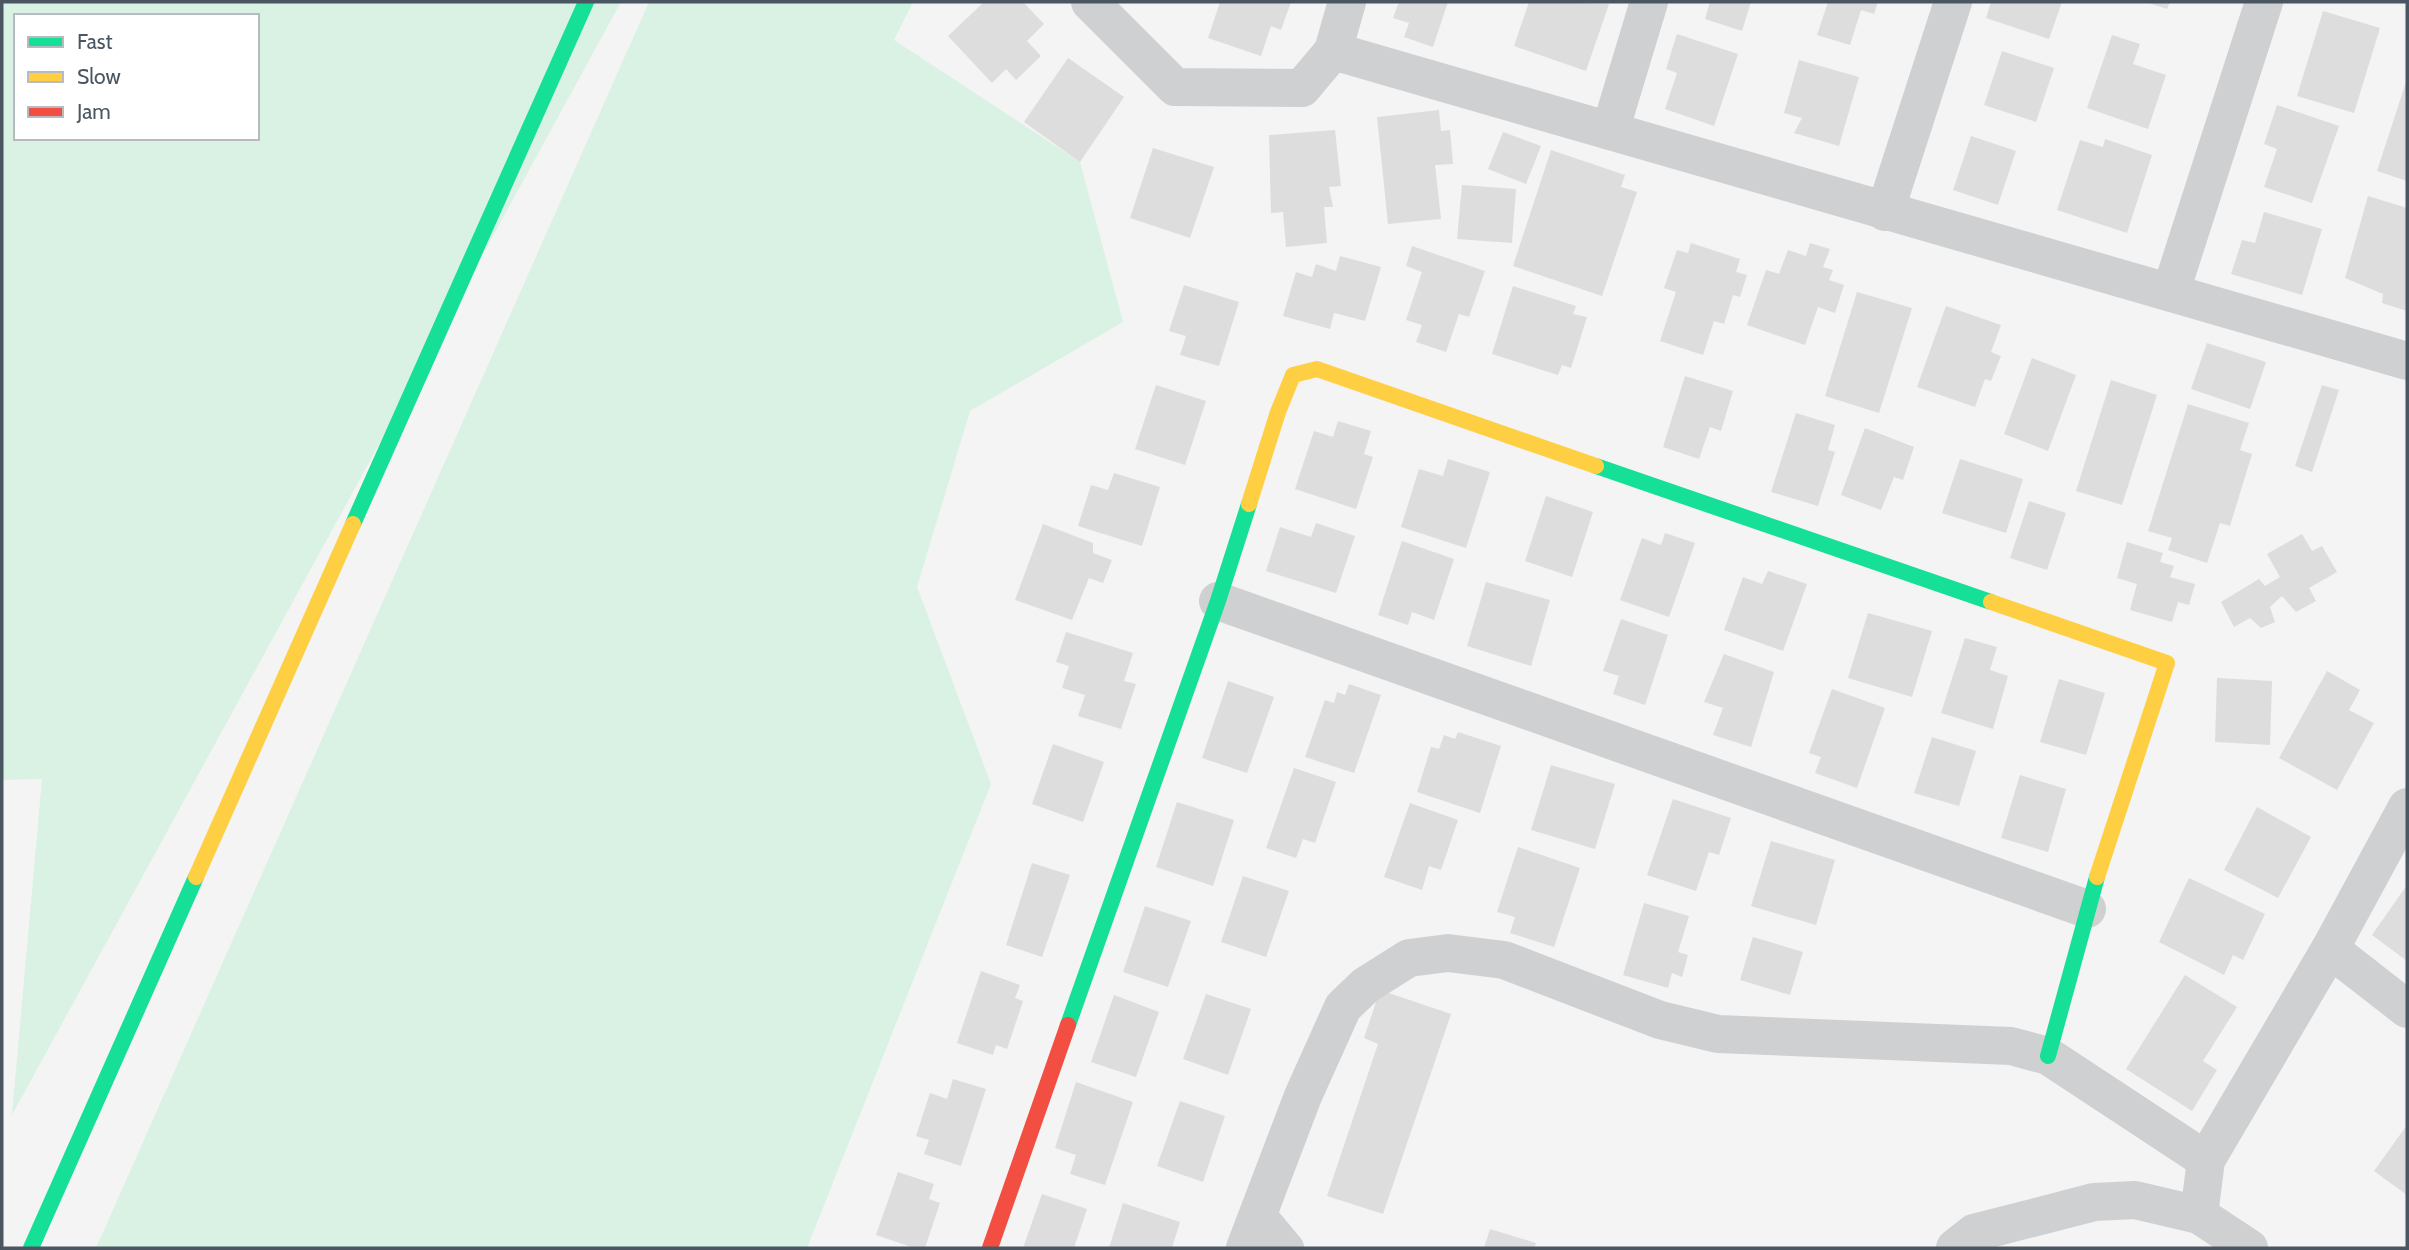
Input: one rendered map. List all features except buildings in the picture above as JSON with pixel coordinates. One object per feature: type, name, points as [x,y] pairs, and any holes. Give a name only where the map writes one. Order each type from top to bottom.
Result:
[{"type":"street","points":[[31,1248],[586,2]]},
{"type":"street","points":[[1090,2],[1175,88],[1302,88],[1333,51],[1347,2]]},
{"type":"street","points":[[1610,131],[1649,2]]},
{"type":"street","points":[[1885,212],[1953,2]]},
{"type":"street","points":[[2171,291],[2264,2]]},
{"type":"street","points":[[1333,51],[2407,361]]},
{"type":"street","points":[[990,1248],[1218,601],[1278,412],[1293,375],[1317,369],[2167,663],[2087,909],[2048,1056]]},
{"type":"street","points":[[1218,601],[2087,909]]},
{"type":"street","points":[[2199,1215],[2206,1160],[2330,949],[2407,807]]},
{"type":"street","points":[[2330,949],[2407,1009]]},
{"type":"street","points":[[1245,1248],[1303,1096],[1343,1007],[1366,985],[1409,958],[1448,953],[1504,960],[1660,1020],[1718,1034],[2011,1046],[2048,1056],[2206,1160]]},
{"type":"street","points":[[1955,1248],[1974,1233],[2094,1202],[2135,1200],[2199,1215],[2249,1248]]},
{"type":"lane","points":[[1258,1212],[1288,1248]]},
{"type":"green space","points":[[2,2],[621,2],[12,1115],[42,779],[2,780]]},
{"type":"green space","points":[[649,2],[913,2],[894,40],[1080,162],[1123,322],[970,411],[917,587],[991,784],[807,1248],[96,1248]]},
{"type":"traffic: fast","points":[[353,524],[586,2]]},
{"type":"traffic: fast","points":[[1596,466],[1991,602]]},
{"type":"traffic: fast","points":[[1068,1025],[1218,601],[1249,504]]},
{"type":"traffic: fast","points":[[31,1248],[196,877]]},
{"type":"traffic: fast","points":[[2048,1056],[2097,877]]},
{"type":"traffic: slow","points":[[1249,504],[1278,412],[1293,375],[1317,369],[1596,466]]},
{"type":"traffic: slow","points":[[196,877],[353,524]]},
{"type":"traffic: slow","points":[[1991,602],[2167,663],[2097,877]]},
{"type":"traffic: jam","points":[[990,1248],[1068,1025]]}]
